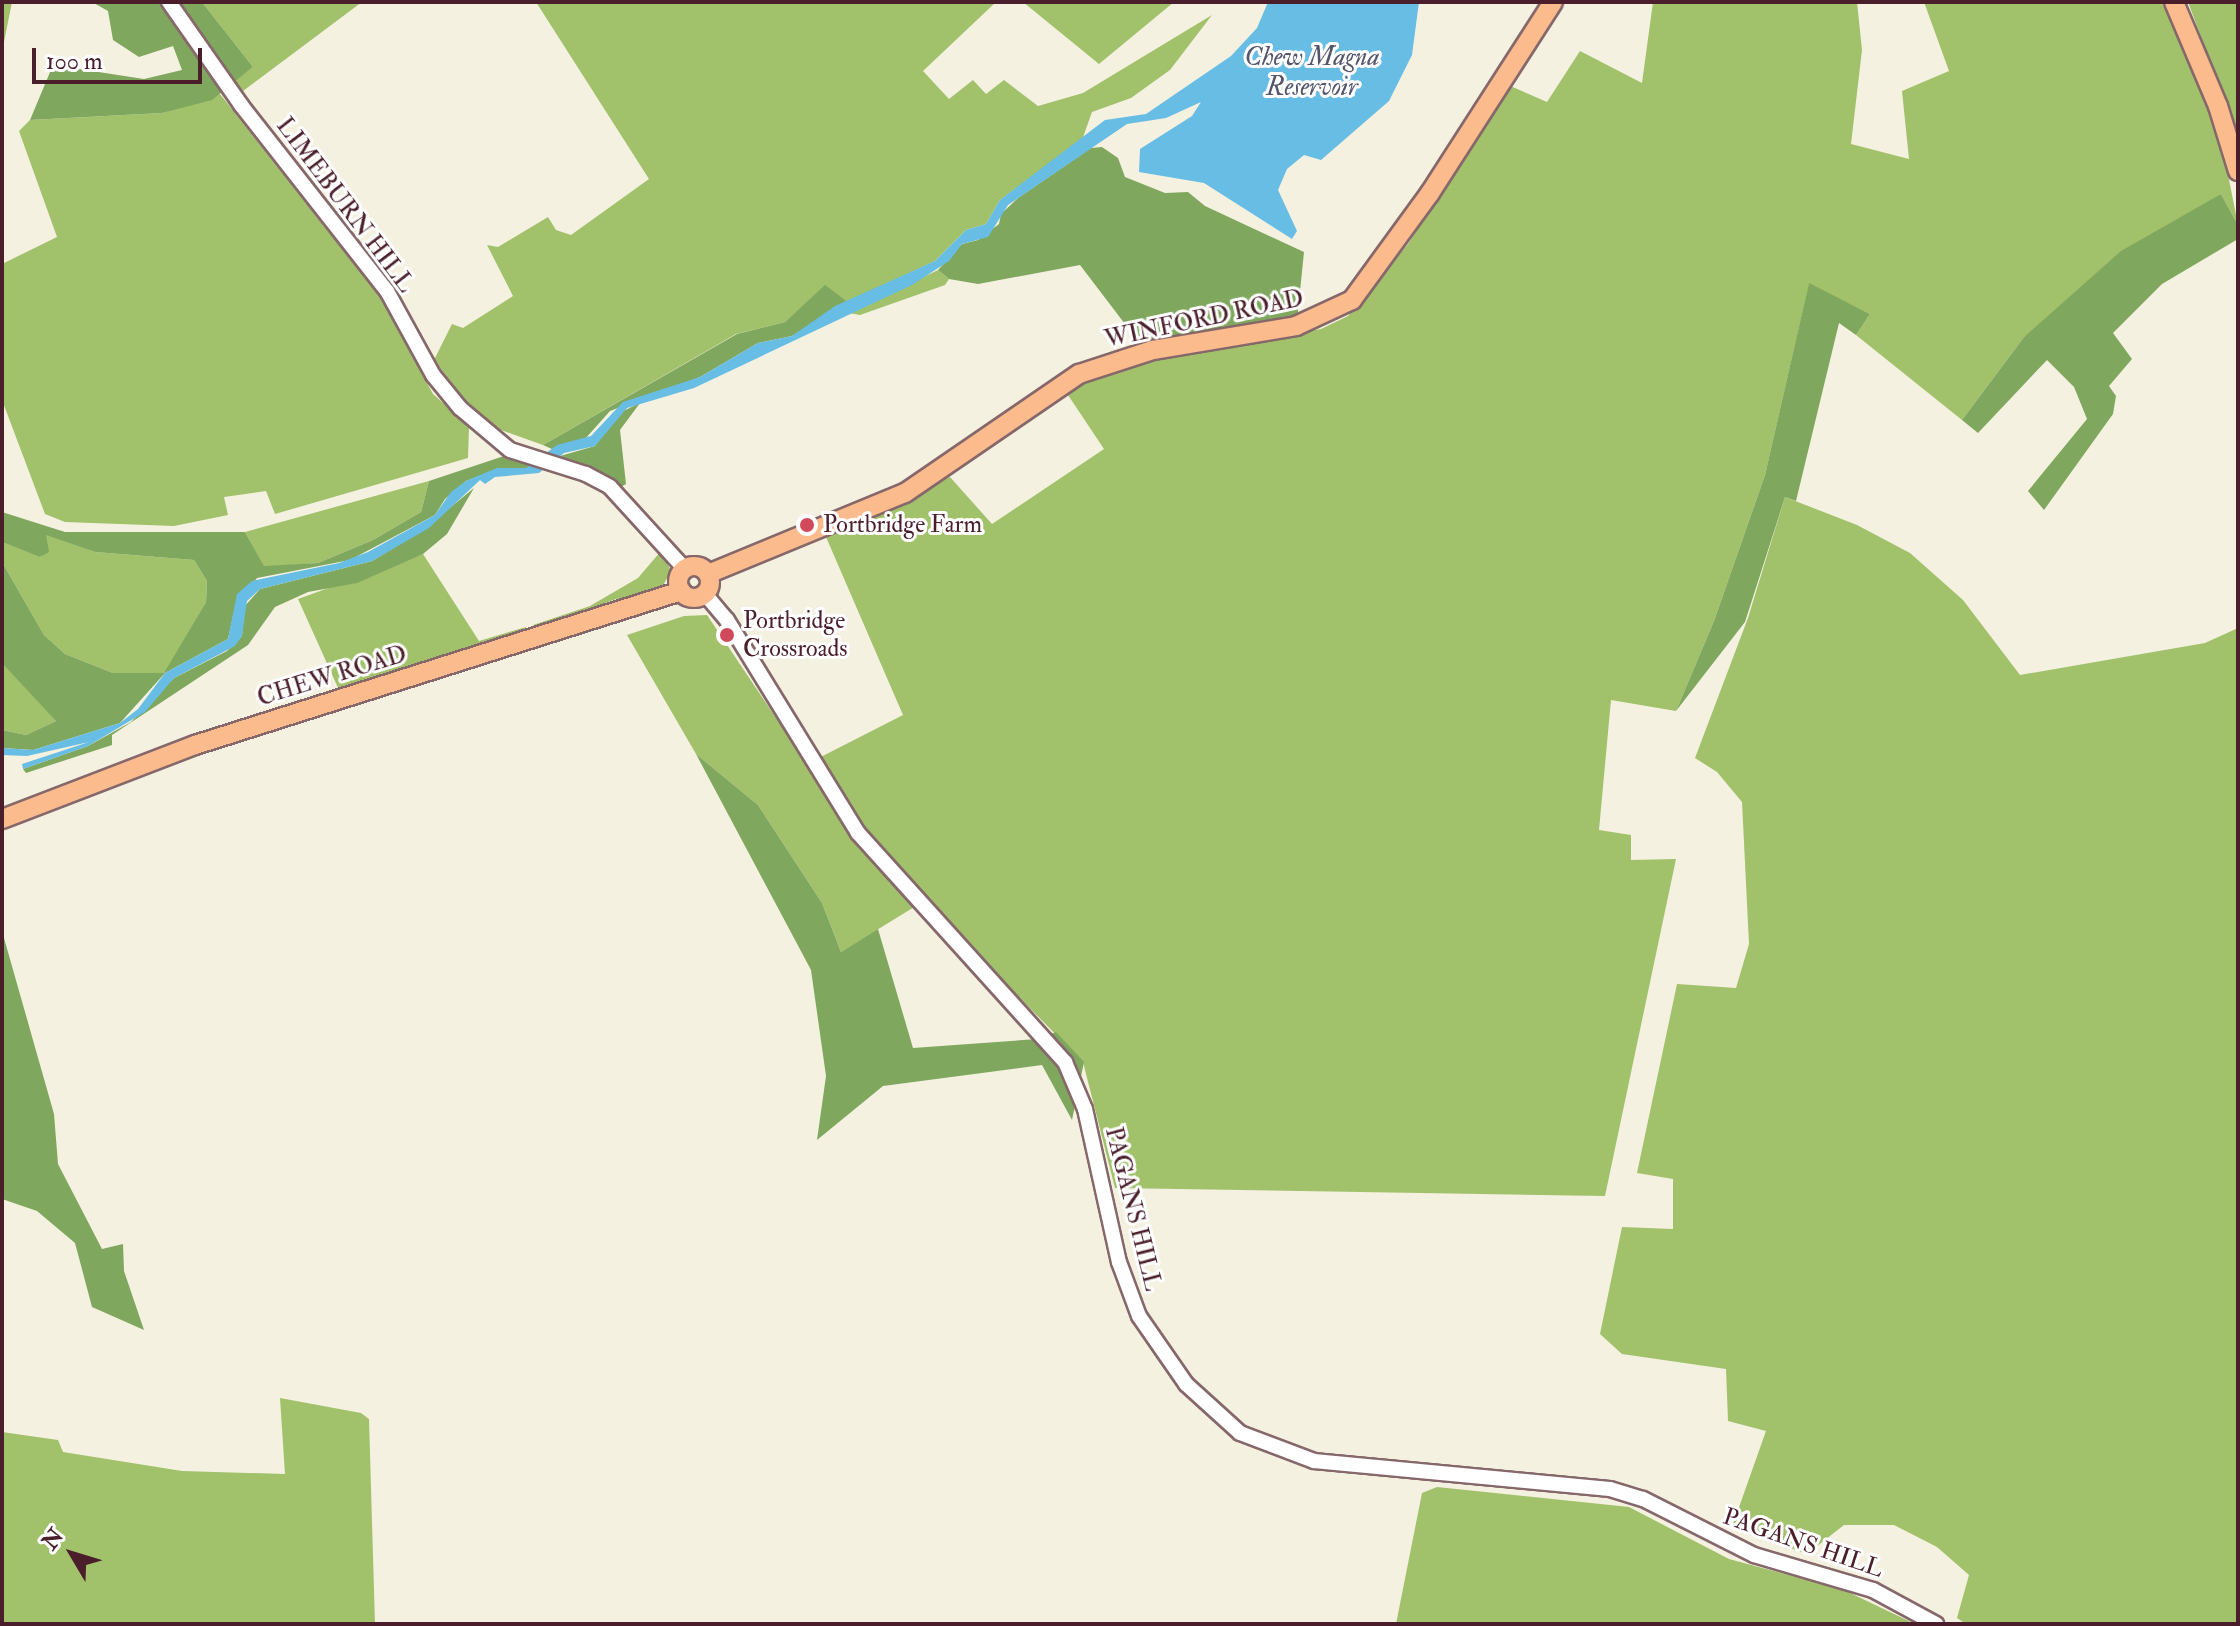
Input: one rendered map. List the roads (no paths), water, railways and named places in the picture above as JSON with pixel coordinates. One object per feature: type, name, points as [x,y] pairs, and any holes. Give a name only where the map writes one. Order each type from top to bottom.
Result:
[{"type":"main road","name":"WINFORD ROAD","points":[[708,574],[905,493],[1079,374],[1153,350],[1296,326],[1343,305],[1384,259],[1553,2]]},
{"type":"main road","points":[[2174,2],[2218,106],[2238,171]]},
{"type":"main road","points":[[697,566],[708,574],[705,594],[692,598],[681,591],[678,581],[685,569],[697,566]]},
{"type":"main road","name":"CHEW ROAD","points":[[2,819],[195,745],[681,591]]},
{"type":"street","name":"LIMEBURN HILL","points":[[169,2],[241,105],[387,291],[433,375],[460,408],[510,450],[559,465],[610,487],[685,569]]},
{"type":"street","name":"PAGANS HILL","points":[[705,594],[748,652],[858,833],[1065,1062],[1085,1109],[1119,1262],[1139,1316],[1186,1384],[1240,1433],[1314,1461],[1632,1495],[1754,1555],[1873,1590],[1936,1624]]},
{"type":"water","name":"Chew Magna Reservoir","points":[[1268,2],[1419,2],[1412,55],[1389,101],[1321,160],[1304,155],[1287,169],[1278,190],[1297,231],[1292,239],[1204,183],[1139,172],[1140,149],[1192,116],[1201,102],[1166,118],[1127,124],[1008,205],[988,237],[962,244],[949,261],[912,285],[694,388],[627,408],[595,446],[564,453],[539,473],[495,477],[485,484],[480,480],[429,528],[372,561],[260,589],[247,601],[242,636],[235,646],[174,678],[145,712],[88,746],[23,769],[22,764],[89,742],[27,756],[2,755],[2,748],[33,750],[120,723],[138,709],[165,673],[228,639],[237,594],[252,581],[339,563],[368,552],[435,515],[451,492],[466,481],[497,468],[526,468],[557,445],[591,436],[623,402],[700,377],[758,343],[792,336],[835,306],[935,261],[966,230],[986,224],[1000,200],[1105,120],[1146,114],[1231,56],[1257,28]]},
{"type":"place","name":"Portbridge Farm","points":[[807,525]]},
{"type":"place","name":"Portbridge Crossroads","points":[[727,635]]}]
